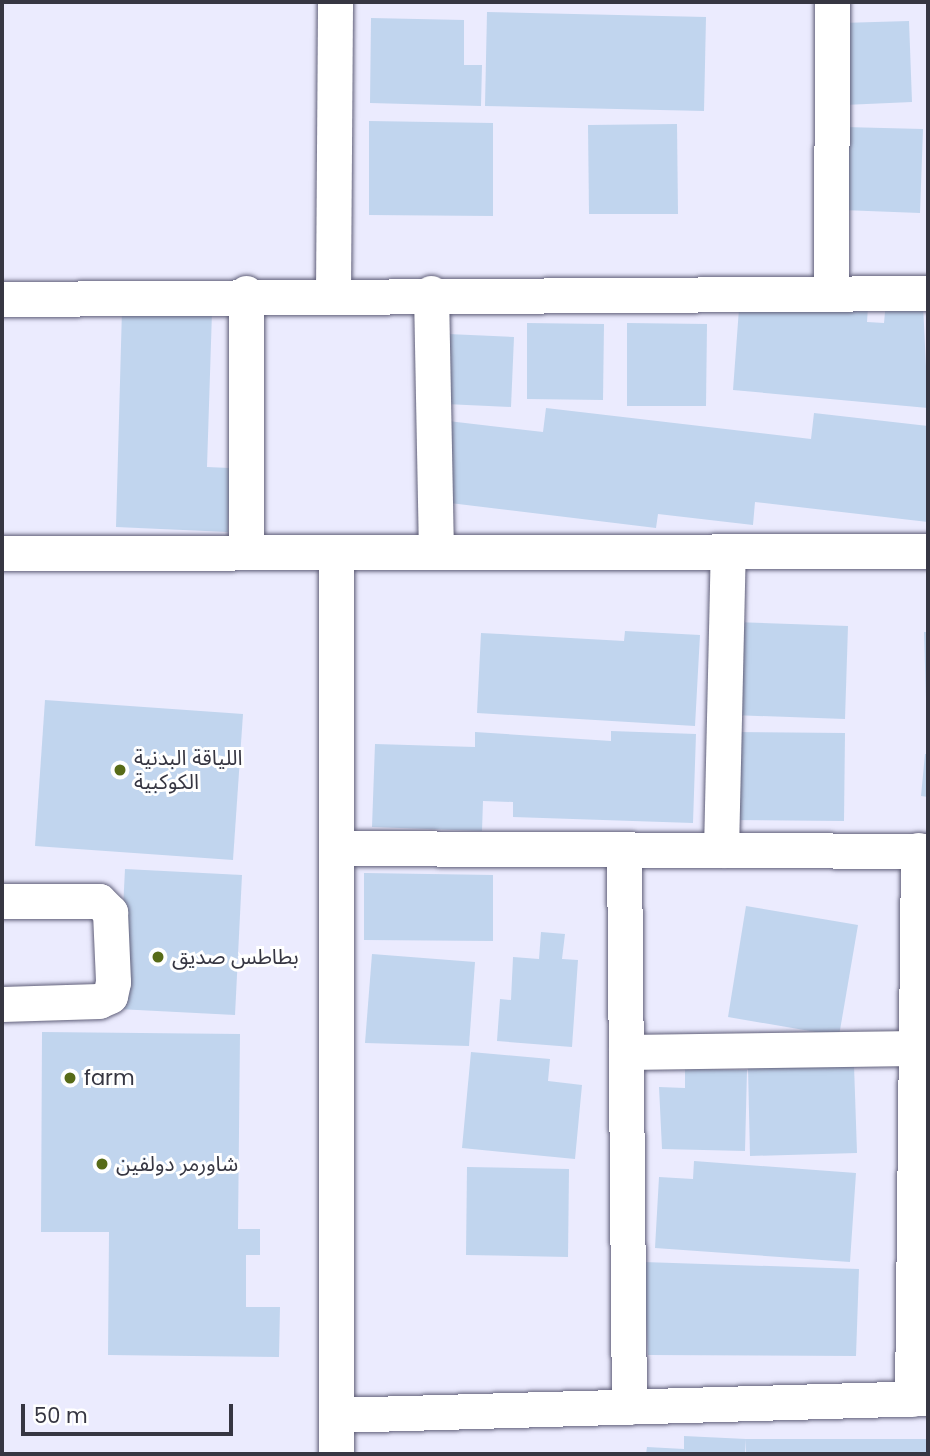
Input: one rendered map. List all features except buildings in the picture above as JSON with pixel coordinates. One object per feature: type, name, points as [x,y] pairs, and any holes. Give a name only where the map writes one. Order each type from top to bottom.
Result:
[{"type":"street","points":[[333,293],[335,2]]},
{"type":"street","points":[[831,293],[832,2]]},
{"type":"street","points":[[246,293],[246,552]]},
{"type":"street","points":[[2,299],[246,293],[928,293]]},
{"type":"street","points":[[431,293],[436,552]]},
{"type":"street","points":[[721,850],[728,551]]},
{"type":"street","points":[[2,553],[928,551]]},
{"type":"street","points":[[336,552],[336,1454]]},
{"type":"street","points":[[336,848],[923,850],[916,1048],[920,1399],[336,1415]]},
{"type":"street","points":[[624,850],[629,1407]]},
{"type":"street","points":[[2,901],[99,901],[110,912],[113,982],[110,996],[99,1001],[2,1004]]},
{"type":"street","points":[[625,1052],[916,1048]]},
{"type":"place","name":"اللياقة البدنية الكوكبية","points":[[120,770]]},
{"type":"place","name":"بطاطس صديق","points":[[158,957]]},
{"type":"place","name":"farm","points":[[70,1078]]},
{"type":"place","name":"شاورمر دولفين","points":[[102,1164]]}]
